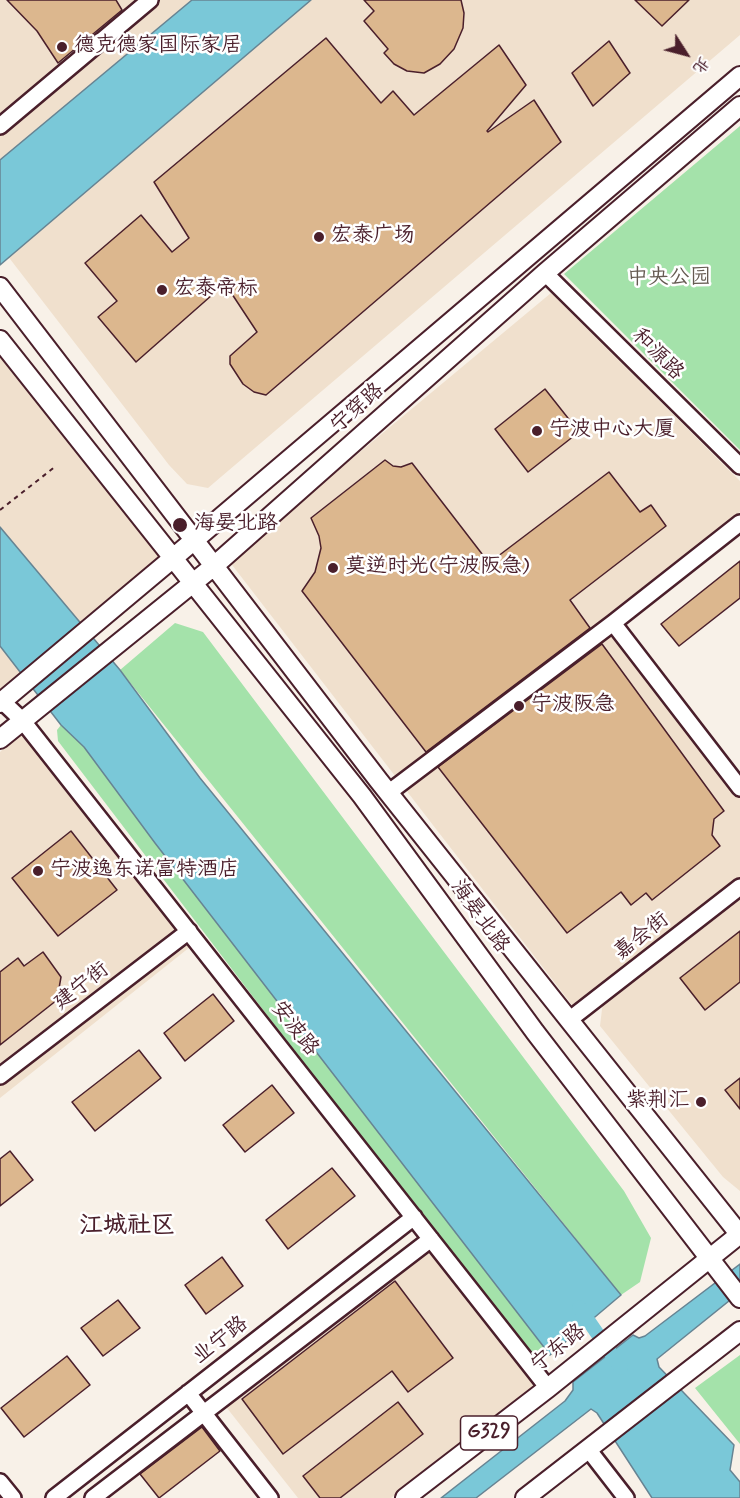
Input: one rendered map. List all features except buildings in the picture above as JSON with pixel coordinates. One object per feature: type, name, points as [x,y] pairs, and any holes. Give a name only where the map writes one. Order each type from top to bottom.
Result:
[{"type":"main road","name":"宁穿路","points":[[1,702],[740,76]]},
{"type":"main road","name":"宁穿路","points":[[0,739],[193,584],[544,273],[740,106]]},
{"type":"main road","name":"海晏北路","points":[[0,287],[388,793],[740,1234]]},
{"type":"main road","name":"海晏北路","points":[[0,340],[362,796],[535,1032],[740,1298]]},
{"type":"main road","name":"宁东路","points":[[405,1498],[548,1388],[740,1234]]},
{"type":"main road","points":[[525,1498],[740,1331]]},
{"type":"street","points":[[0,126],[150,0]]},
{"type":"street","name":"和源路","points":[[544,273],[740,466]]},
{"type":"street","points":[[388,793],[613,623],[740,523]]},
{"type":"street","points":[[613,623],[740,788]]},
{"type":"street","name":"安波路","points":[[1,702],[22,720],[548,1388]]},
{"type":"street","name":"嘉会街","points":[[569,1020],[740,887]]},
{"type":"street","name":"建宁街","points":[[0,1076],[189,931]]},
{"type":"street","name":"业宁路","points":[[54,1498],[414,1217]]},
{"type":"street","points":[[93,1498],[431,1239]]},
{"type":"street","points":[[188,1393],[270,1498]]},
{"type":"street","points":[[588,1449],[626,1498]]},
{"type":"street","points":[[0,1482],[12,1498]]},
{"type":"path","points":[[0,510],[56,465]]},
{"type":"shaded area","name":"宏泰广场","points":[[0,0],[740,0],[740,35],[208,488],[187,484],[169,465],[0,246]]},
{"type":"shaded area","points":[[551,293],[740,481],[740,512],[602,619],[740,798],[740,879],[572,1005],[229,561]]},
{"type":"shaded area","points":[[0,340],[172,559],[0,703]]},
{"type":"shaded area","points":[[21,732],[60,777],[182,933],[190,947],[0,1098],[0,752]]},
{"type":"shaded area","name":"紫荆汇","points":[[740,893],[740,1191],[723,1177],[600,1026],[603,1001]]},
{"type":"shaded area","points":[[428,1249],[537,1384],[391,1498],[298,1498],[223,1403]]},
{"type":"green space","name":"中央公园","points":[[740,126],[740,450],[564,274]]},
{"type":"green space","points":[[175,623],[203,632],[624,1191],[651,1238],[640,1282],[621,1295],[120,670]]},
{"type":"green space","points":[[61,725],[84,747],[155,843],[550,1355],[538,1364],[302,1061],[58,741],[57,730]]},
{"type":"green space","points":[[740,1355],[740,1444],[695,1388]]},
{"type":"water","points":[[192,0],[311,0],[0,265],[0,160]]},
{"type":"water","points":[[0,527],[120,670],[200,778],[621,1295],[550,1355],[155,843],[84,747],[61,725],[0,646]]},
{"type":"water","points":[[740,1264],[740,1292],[657,1359],[659,1367],[734,1445],[730,1470],[740,1482],[740,1498],[652,1498],[597,1413],[591,1409],[476,1498],[441,1498],[565,1401],[573,1390],[573,1382],[633,1335],[639,1338],[645,1336]]},
{"type":"waterway","points":[[579,1307],[621,1368]]},
{"type":"place","name":"德克德家国际家居","points":[[62,47]]},
{"type":"place","name":"宏泰广场","points":[[319,237]]},
{"type":"place","name":"宏泰帝标","points":[[162,290]]},
{"type":"place","name":"宁波中心大厦","points":[[537,431]]},
{"type":"place","name":"海晏北路","points":[[180,525]]},
{"type":"place","name":"莫逆时光(宁波阪急)","points":[[333,568]]},
{"type":"place","name":"宁波阪急","points":[[519,706]]},
{"type":"place","name":"宁波逸东诺富特酒店","points":[[38,871]]},
{"type":"place","name":"紫荆汇","points":[[701,1102]]},
{"type":"district","name":"江城社区","points":[[127,1227]]}]
